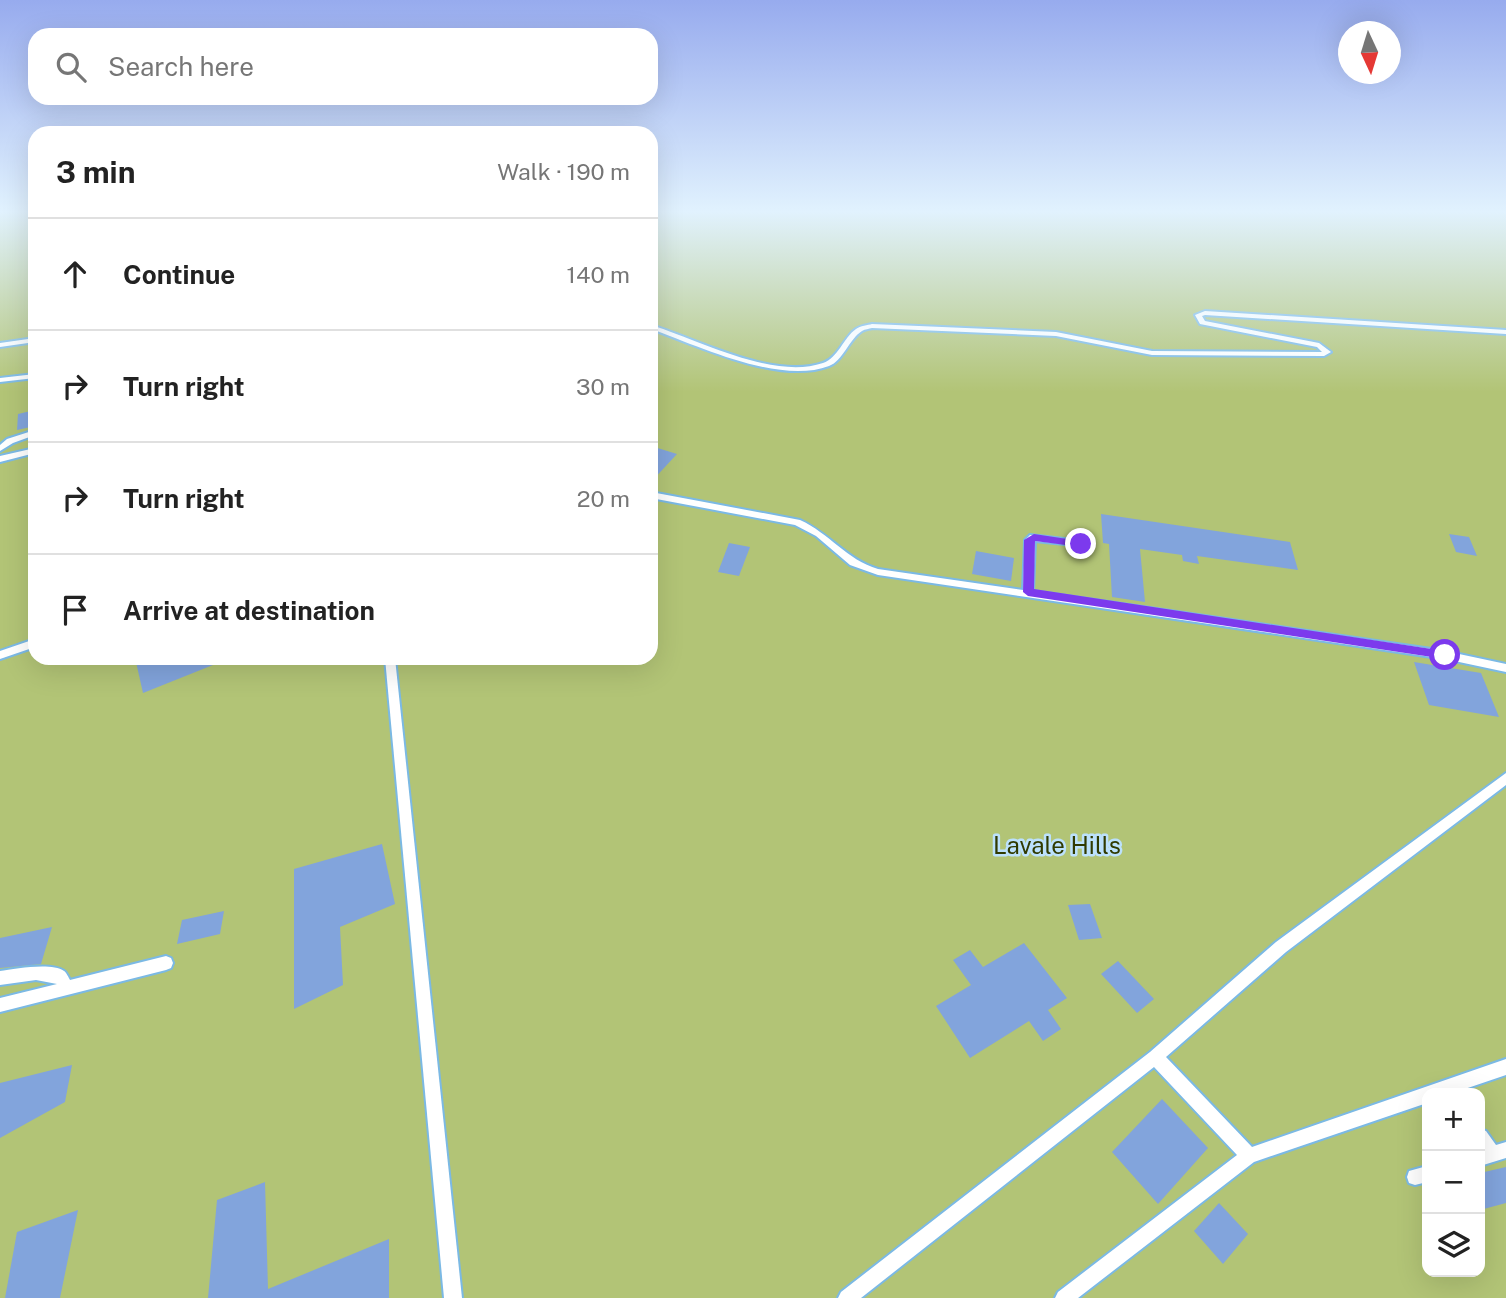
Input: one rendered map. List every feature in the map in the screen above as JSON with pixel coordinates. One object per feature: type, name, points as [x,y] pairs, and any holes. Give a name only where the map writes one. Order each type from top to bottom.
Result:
[{"type":"lane","points":[[658,330],[692,344],[765,364],[799,369],[830,364],[859,330],[872,326],[1056,334],[1153,353],[1327,352],[1319,345],[1202,323],[1198,315],[1205,313],[1506,332]]},
{"type":"lane","points":[[0,345],[28,341]]},
{"type":"lane","points":[[0,380],[28,377]]},
{"type":"lane","points":[[0,449],[10,441],[28,435]]},
{"type":"lane","points":[[0,459],[28,452]]},
{"type":"lane","points":[[658,496],[797,522],[810,527],[846,560],[862,569],[1445,655],[1506,668]]},
{"type":"lane","points":[[1028,592],[1030,540],[1034,537],[1081,544]]},
{"type":"lane","points":[[0,655],[28,645]]},
{"type":"lane","points":[[391,665],[453,1298]]},
{"type":"lane","points":[[846,1298],[1155,1057],[1281,947],[1506,778]]},
{"type":"lane","points":[[0,1005],[166,963]]},
{"type":"lane","points":[[0,978],[36,972],[60,976],[67,988]]},
{"type":"lane","points":[[1155,1057],[1249,1156]]},
{"type":"lane","points":[[1449,1088],[1506,1067]]},
{"type":"lane","points":[[1064,1298],[1249,1156],[1422,1098]]},
{"type":"green space","name":"Lavale Hills","points":[[0,271],[28,271],[28,665],[658,665],[658,271],[1506,271],[1506,1298],[0,1298]]},
{"type":"building","points":[[28,412],[28,428],[17,430],[18,414]]},
{"type":"building","points":[[658,448],[677,454],[658,474]]},
{"type":"building","points":[[1101,514],[1290,542],[1298,570],[1197,556],[1199,564],[1183,561],[1182,555],[1140,549],[1145,602],[1112,597],[1109,544],[1103,543]]},
{"type":"building","points":[[1449,534],[1469,537],[1477,556],[1456,552]]},
{"type":"building","points":[[729,543],[750,547],[739,576],[718,572]]},
{"type":"building","points":[[976,551],[1014,558],[1011,581],[972,574]]},
{"type":"building","points":[[1414,662],[1481,673],[1499,717],[1429,705]]},
{"type":"building","points":[[137,665],[213,665],[143,693]]},
{"type":"building","points":[[382,844],[395,904],[340,927],[343,985],[294,1009],[294,869]]},
{"type":"building","points":[[1090,904],[1102,938],[1079,940],[1068,905]]},
{"type":"building","points":[[224,911],[220,934],[177,944],[182,920]]},
{"type":"building","points":[[52,927],[41,964],[0,968],[0,938]]},
{"type":"building","points":[[1024,943],[1067,998],[1048,1010],[1061,1029],[1043,1041],[1029,1021],[970,1058],[936,1006],[971,985],[953,960],[970,950],[983,967]]},
{"type":"building","points":[[1118,961],[1154,999],[1137,1013],[1101,974]]},
{"type":"building","points":[[72,1065],[65,1102],[0,1138],[0,1083]]},
{"type":"building","points":[[1162,1099],[1208,1148],[1158,1204],[1112,1152]]},
{"type":"building","points":[[1506,1167],[1506,1203],[1485,1209],[1485,1172]]},
{"type":"building","points":[[265,1182],[268,1289],[389,1239],[389,1298],[208,1298],[217,1200]]},
{"type":"building","points":[[1219,1203],[1248,1234],[1223,1264],[1194,1231]]},
{"type":"building","points":[[78,1210],[60,1298],[5,1298],[17,1232]]},
{"type":"route","points":[[1081,544],[1034,537],[1030,540],[1028,592],[1445,655]]}]
